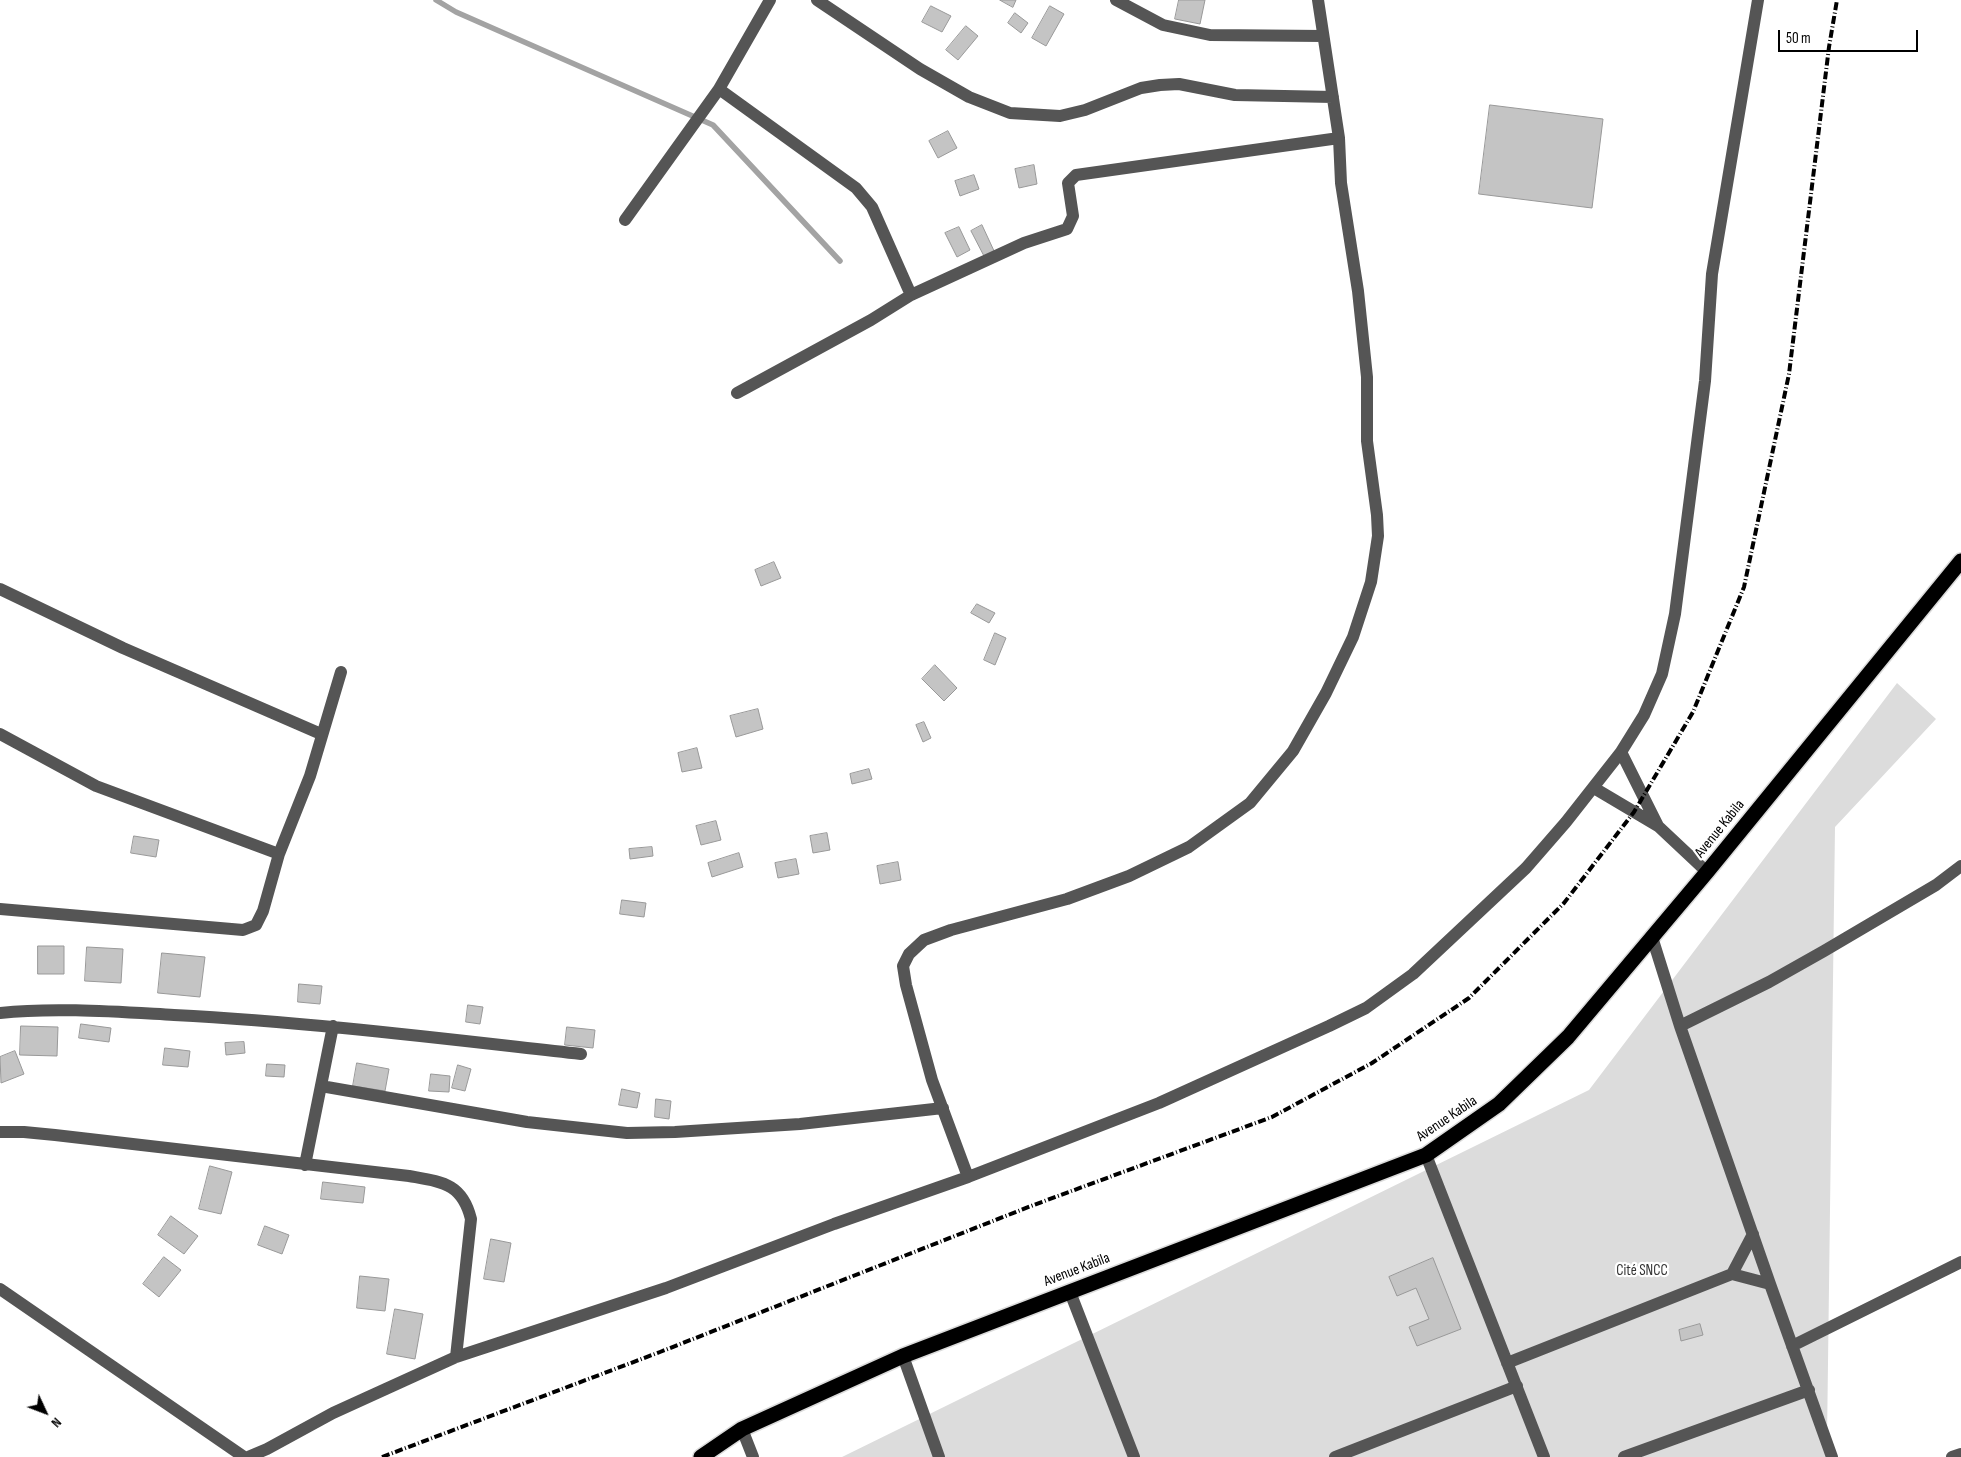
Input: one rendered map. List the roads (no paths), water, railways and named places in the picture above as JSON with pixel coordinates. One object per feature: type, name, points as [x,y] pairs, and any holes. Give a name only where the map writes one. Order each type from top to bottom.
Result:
[{"type":"highway","name":"Avenue Kabila","points":[[701,1457],[742,1429],[903,1356],[1426,1155],[1499,1104],[1568,1037],[1707,872],[1961,561]]},
{"type":"street","points":[[625,220],[719,89],[770,0]]},
{"type":"street","points":[[817,0],[928,74],[969,96],[1010,113],[1060,116],[1085,110],[1141,88],[1178,84],[1235,95],[1333,97]]},
{"type":"street","points":[[1116,0],[1163,25],[1210,35],[1323,36]]},
{"type":"street","points":[[968,1178],[932,1080],[906,985],[903,966],[909,954],[924,940],[951,930],[1067,899],[1129,876],[1189,847],[1250,803],[1293,750],[1326,693],[1353,637],[1370,582],[1378,536],[1378,515],[1367,441],[1367,377],[1358,291],[1341,183],[1339,138],[1318,0]]},
{"type":"street","points":[[248,1457],[267,1450],[333,1413],[456,1357],[666,1288],[834,1224],[968,1178],[1159,1103],[1366,1008],[1413,974],[1526,868],[1594,788],[1621,752],[1644,715],[1662,674],[1675,614],[1705,381],[1712,274],[1758,0]]},
{"type":"street","points":[[719,89],[856,188],[872,207],[911,295]]},
{"type":"street","points":[[737,393],[863,325],[911,295],[1024,243],[1067,229],[1072,222],[1073,216],[1068,183],[1076,175],[1339,138]]},
{"type":"street","points":[[0,589],[123,648],[321,734]]},
{"type":"street","points":[[0,909],[244,930],[256,925],[260,919],[279,854],[310,776],[341,672]]},
{"type":"street","points":[[0,734],[96,786],[279,854]]},
{"type":"street","points":[[1621,752],[1658,826]]},
{"type":"street","points":[[1594,788],[1658,826],[1707,872]]},
{"type":"street","points":[[1680,1026],[1769,982],[1824,951],[1936,885],[1961,866]]},
{"type":"street","points":[[1652,937],[1680,1026],[1832,1457]]},
{"type":"street","points":[[0,1013],[55,1011],[241,1018],[334,1026],[581,1054]]},
{"type":"street","points":[[305,1164],[334,1026]]},
{"type":"street","points":[[321,1086],[527,1122],[627,1133],[800,1124],[943,1108]]},
{"type":"street","points":[[0,1132],[55,1135],[409,1176],[444,1183],[462,1196],[468,1205],[471,1219],[456,1357]]},
{"type":"street","points":[[1426,1155],[1544,1457]]},
{"type":"street","points":[[1732,1274],[1753,1234]]},
{"type":"street","points":[[1792,1346],[1961,1262]]},
{"type":"street","points":[[1507,1363],[1732,1274],[1770,1284]]},
{"type":"street","points":[[0,1289],[244,1457]]},
{"type":"street","points":[[1070,1292],[1134,1457]]},
{"type":"street","points":[[903,1356],[939,1457]]},
{"type":"street","points":[[1334,1457],[1517,1386]]},
{"type":"street","points":[[1624,1457],[1809,1390]]},
{"type":"street","points":[[742,1429],[753,1457]]},
{"type":"street","points":[[1952,1457],[1961,1454]]},
{"type":"waterway","points":[[436,0],[456,12],[713,125],[840,261]]},
{"type":"railway","points":[[382,1457],[660,1352],[1031,1206],[1272,1117],[1372,1063],[1469,998],[1564,903],[1634,812],[1693,712],[1744,587],[1789,374],[1829,47],[1837,0]]},
{"type":"park label","name":"Cité SNCC","points":[[1642,1271]]}]
